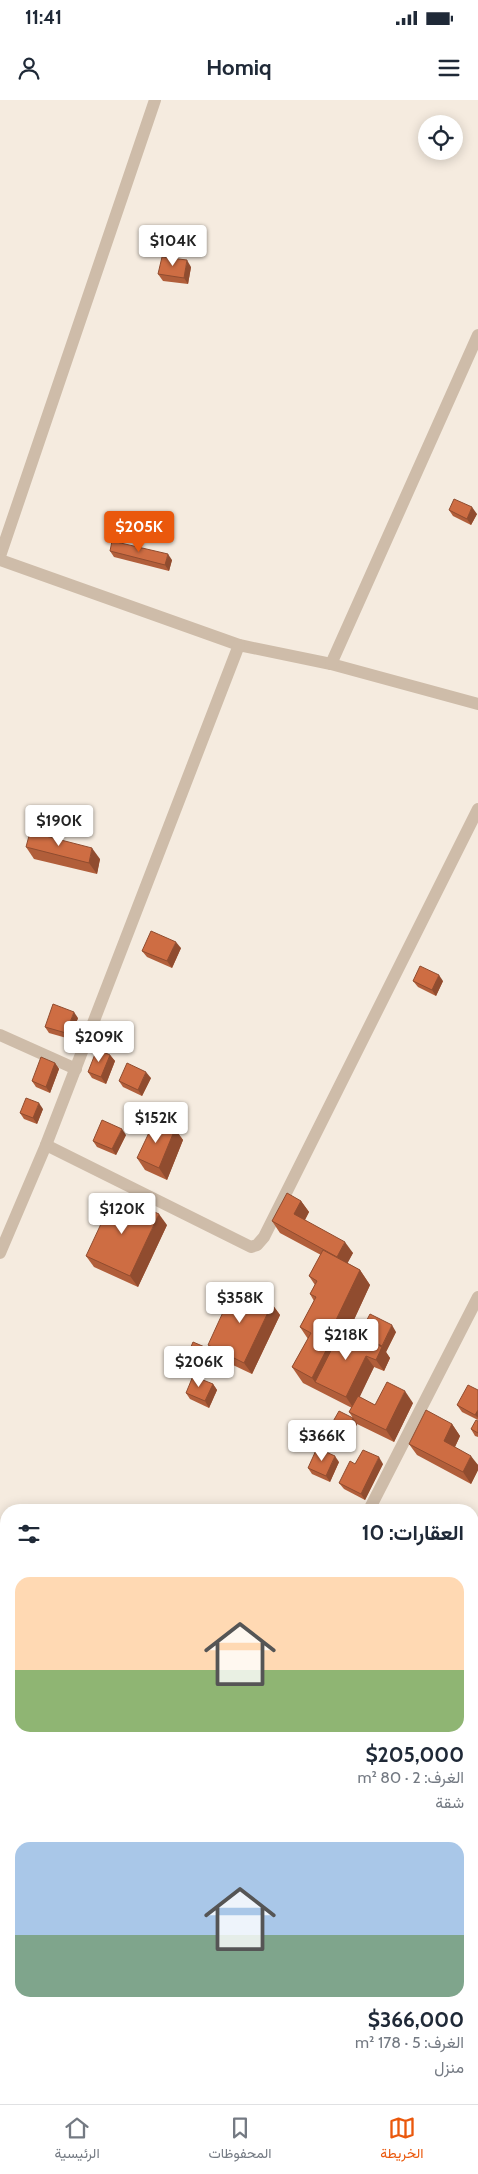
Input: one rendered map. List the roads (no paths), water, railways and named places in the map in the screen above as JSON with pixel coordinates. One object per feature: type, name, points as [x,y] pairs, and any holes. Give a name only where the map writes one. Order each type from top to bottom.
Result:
[{"type":"street","points":[[0,556],[155,100]]},
{"type":"street","points":[[331,664],[478,335]]},
{"type":"street","points":[[0,560],[239,645],[331,664],[478,704]]},
{"type":"street","points":[[0,1253],[46,1145],[239,645]]},
{"type":"street","points":[[46,1145],[250,1247],[257,1245],[269,1228],[478,809]]},
{"type":"street","points":[[0,1035],[76,1068]]},
{"type":"street","points":[[372,1504],[478,1297]]}]
